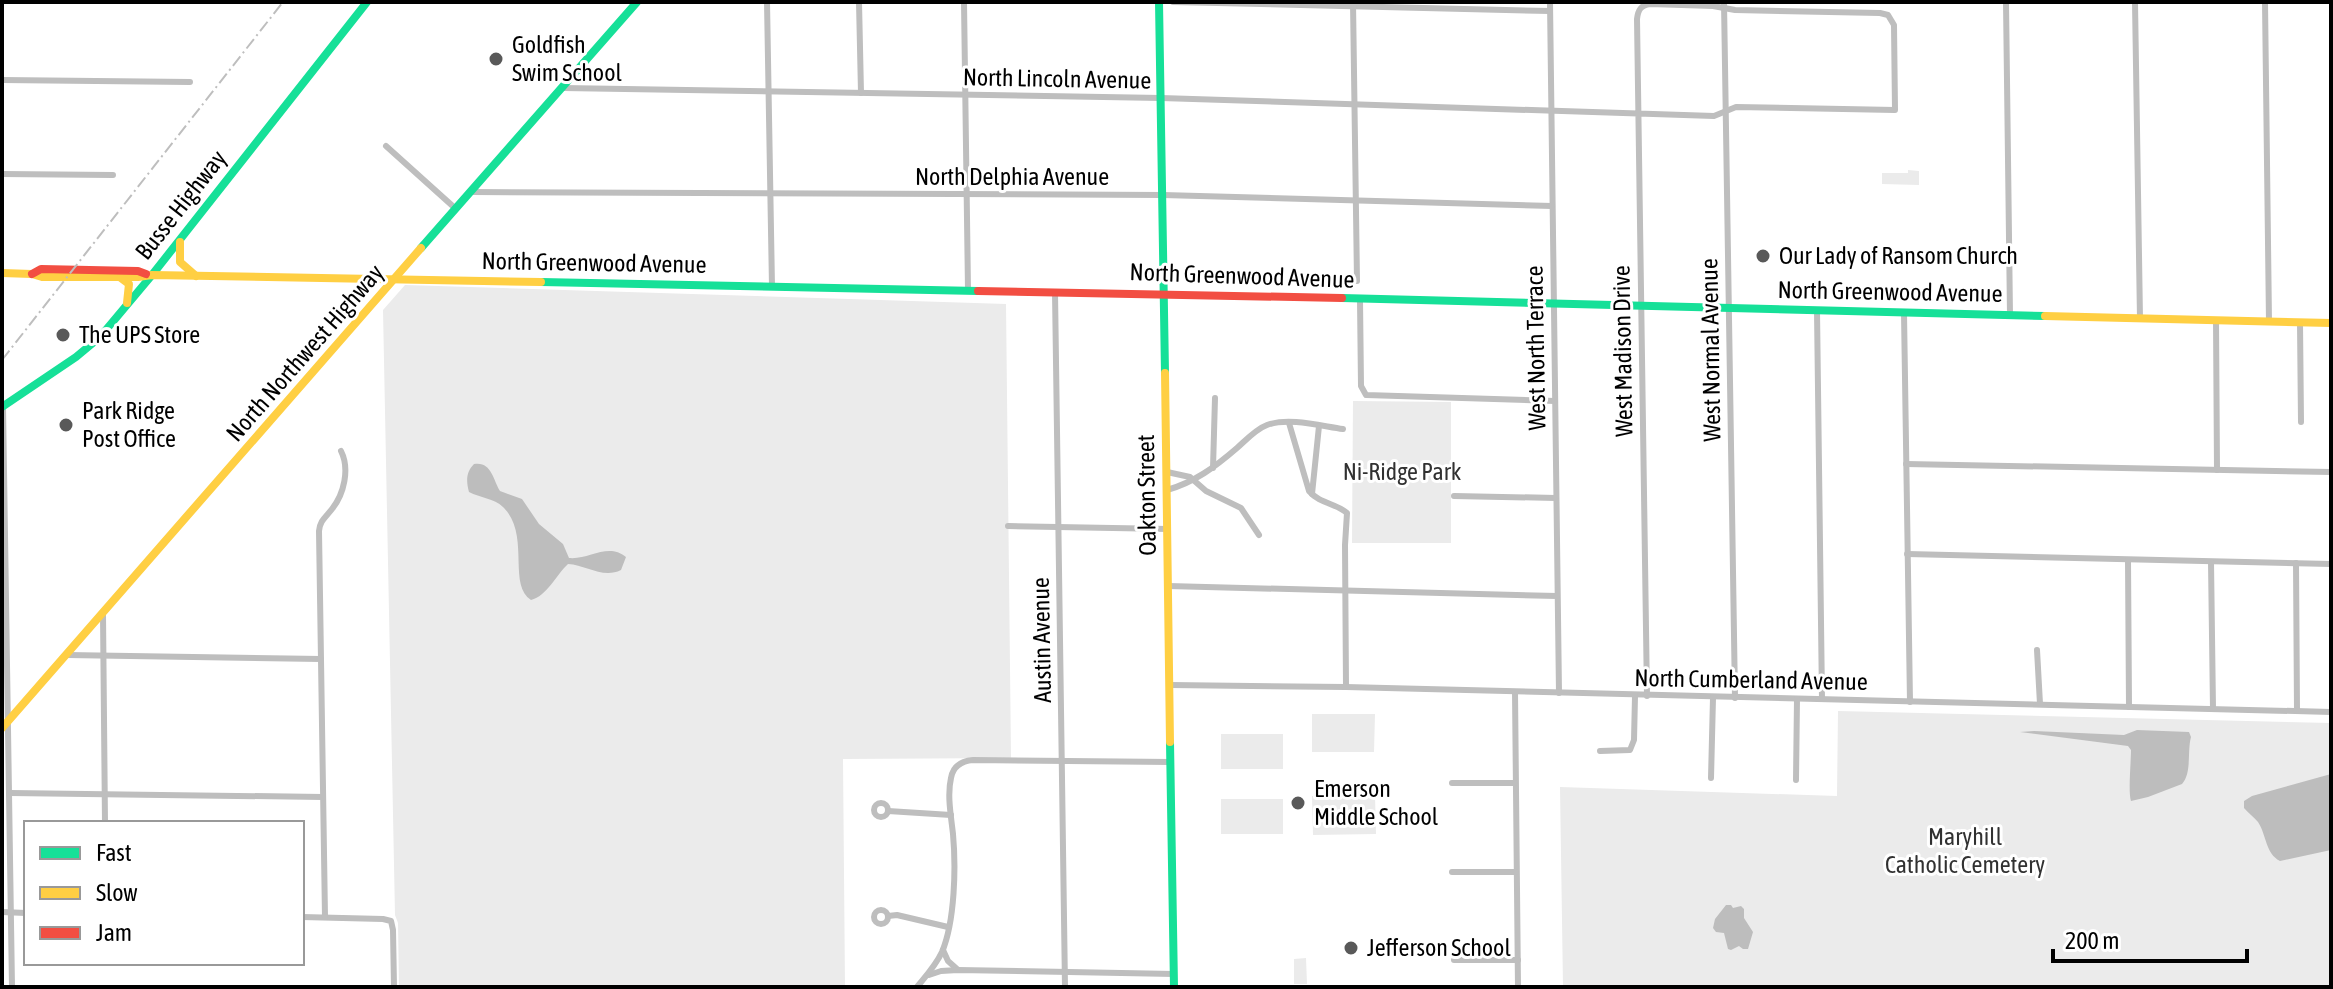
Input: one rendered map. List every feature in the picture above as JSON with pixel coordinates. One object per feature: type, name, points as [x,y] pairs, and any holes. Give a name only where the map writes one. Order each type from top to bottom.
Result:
[{"type":"main road","name":"Busse Highway","points":[[2,406],[76,357],[100,337],[367,2]]},
{"type":"main road","name":"North Northwest Highway","points":[[5,725],[637,2]]},
{"type":"main road","name":"Oakton Street","points":[[1159,2],[1174,987]]},
{"type":"main road","points":[[181,238],[178,261],[196,276]]},
{"type":"main road","name":"North Greenwood Avenue","points":[[32,274],[41,269],[138,271],[152,275]]},
{"type":"main road","name":"North Greenwood Avenue","points":[[2,273],[42,277],[152,275],[1165,294],[2331,323]]},
{"type":"main road","points":[[120,277],[127,281],[130,288],[126,307]]},
{"type":"street","points":[[767,2],[772,287]]},
{"type":"street","points":[[859,2],[861,93]]},
{"type":"street","points":[[964,2],[968,290]]},
{"type":"street","points":[[1173,2],[1550,11]]},
{"type":"street","name":"West North Terrace","points":[[1550,2],[1559,693]]},
{"type":"street","points":[[2006,2],[2010,315]]},
{"type":"street","points":[[2135,2],[2140,319]]},
{"type":"street","points":[[2265,2],[2269,322]]},
{"type":"street","name":"West Madison Drive","points":[[1647,696],[1637,19],[1641,7],[1650,4],[1724,5]]},
{"type":"street","points":[[1353,5],[1357,281]]},
{"type":"street","name":"North Lincoln Avenue","points":[[563,88],[1161,98],[1714,116],[1736,107],[1895,110],[1894,25],[1890,18],[1880,13],[1724,5]]},
{"type":"street","name":"West Normal Avenue","points":[[1724,5],[1735,698]]},
{"type":"street","points":[[2,80],[190,82]]},
{"type":"street","points":[[386,146],[456,209]]},
{"type":"street","points":[[2,174],[113,175]]},
{"type":"street","name":"North Delphia Avenue","points":[[472,192],[1163,195],[1552,206]]},
{"type":"street","name":"Austin Avenue","points":[[1055,292],[1065,987]]},
{"type":"street","points":[[1360,300],[1361,386],[1364,393],[1372,396],[1555,401]]},
{"type":"street","points":[[1817,311],[1822,699]]},
{"type":"street","points":[[1904,313],[1910,702]]},
{"type":"street","points":[[2216,320],[2217,470]]},
{"type":"street","points":[[2300,323],[2301,422]]},
{"type":"street","points":[[1213,468],[1215,398]]},
{"type":"street","points":[[2,406],[5,725],[10,793],[12,987]]},
{"type":"street","points":[[1289,423],[1312,495],[1347,513],[1346,687]]},
{"type":"street","points":[[1167,490],[1187,485],[1267,425],[1289,423],[1343,429]]},
{"type":"street","points":[[1312,495],[1319,426]]},
{"type":"street","points":[[325,917],[320,524],[335,505],[342,489],[346,463],[341,451]]},
{"type":"street","points":[[1906,464],[2331,472]]},
{"type":"street","points":[[1167,472],[1194,479],[1206,491],[1241,508],[1259,535]]},
{"type":"street","points":[[1454,496],[1556,498]]},
{"type":"street","points":[[1008,526],[1168,529]]},
{"type":"street","points":[[1907,554],[2331,564]]},
{"type":"street","points":[[2128,560],[2129,707]]},
{"type":"street","points":[[2211,562],[2213,709]]},
{"type":"street","points":[[2296,563],[2297,711]]},
{"type":"street","points":[[1168,586],[1557,596]]},
{"type":"street","points":[[103,614],[105,821]]},
{"type":"street","points":[[2037,650],[2040,704]]},
{"type":"street","points":[[67,655],[321,659]]},
{"type":"street","name":"North Cumberland Avenue","points":[[1170,685],[2331,712]]},
{"type":"street","points":[[1515,692],[1518,987]]},
{"type":"street","points":[[1600,751],[1630,750],[1634,740],[1635,696]]},
{"type":"street","points":[[1711,778],[1713,698]]},
{"type":"street","points":[[1796,780],[1797,699]]},
{"type":"street","points":[[917,987],[943,950],[948,927],[954,864],[950,783],[956,767],[973,760],[1171,762]]},
{"type":"street","points":[[1452,783],[1515,783]]},
{"type":"street","points":[[10,793],[323,797]]},
{"type":"street","points":[[888,811],[951,815]]},
{"type":"street","points":[[1452,872],[1516,872]]},
{"type":"street","points":[[2,912],[24,913]]},
{"type":"street","points":[[888,916],[897,915],[948,927]]},
{"type":"street","points":[[304,917],[391,921],[394,987]]},
{"type":"street","points":[[943,950],[948,961],[958,970]]},
{"type":"street","points":[[1454,960],[1518,960]]},
{"type":"street","points":[[926,977],[941,971],[958,970],[1174,974]]},
{"type":"green space","points":[[1908,170],[1919,171],[1919,185],[1882,184],[1882,173],[1908,173]]},
{"type":"green space","points":[[405,285],[1006,304],[1011,758],[843,759],[845,987],[399,987],[383,310]]},
{"type":"green space","name":"Ni-Ridge Park","points":[[1353,401],[1451,402],[1451,543],[1352,543]]},
{"type":"green space","name":"Maryhill Catholic Cemetery","points":[[1838,711],[2331,723],[2331,987],[1563,987],[1560,787],[1837,796]]},
{"type":"green space","points":[[1312,714],[1375,714],[1374,752],[1312,752]]},
{"type":"green space","points":[[1221,734],[1283,734],[1283,769],[1221,769]]},
{"type":"green space","points":[[1375,795],[1376,834],[1313,835],[1312,796]]},
{"type":"green space","points":[[1221,799],[1283,799],[1283,834],[1221,834]]},
{"type":"green space","points":[[1306,958],[1307,984],[1294,984],[1294,959]]},
{"type":"shaded area","points":[[474,464],[488,468],[500,491],[522,499],[539,524],[563,544],[569,558],[612,551],[626,557],[621,570],[608,573],[568,564],[547,590],[531,600],[520,583],[518,544],[511,518],[499,504],[469,492],[467,477]]},
{"type":"shaded area","points":[[2137,730],[2189,732],[2191,737],[2187,774],[2182,784],[2131,801],[2131,750],[2128,746],[2020,732],[2124,735]]},
{"type":"shaded area","points":[[2331,774],[2331,850],[2280,861],[2275,858],[2258,822],[2244,808],[2244,801],[2252,796]]},
{"type":"shaded area","points":[[1726,905],[1744,909],[1744,918],[1753,932],[1748,949],[1739,946],[1728,949],[1724,933],[1716,932],[1713,928],[1715,919]]},
{"type":"railway","points":[[2,360],[283,2]]},
{"type":"traffic: fast","points":[[2,407],[100,337],[367,2]]},
{"type":"traffic: fast","points":[[421,248],[637,2]]},
{"type":"traffic: fast","points":[[1159,2],[1165,373]]},
{"type":"traffic: fast","points":[[541,282],[978,291]]},
{"type":"traffic: fast","points":[[1342,298],[2045,316]]},
{"type":"traffic: fast","points":[[1170,742],[1174,987]]},
{"type":"traffic: slow","points":[[180,242],[180,262],[196,276]]},
{"type":"traffic: slow","points":[[2,728],[421,248]]},
{"type":"traffic: slow","points":[[2,273],[42,277],[152,275],[541,282]]},
{"type":"traffic: slow","points":[[121,278],[129,284],[127,303]]},
{"type":"traffic: slow","points":[[2045,316],[2331,323]]},
{"type":"traffic: slow","points":[[1165,373],[1170,742]]},
{"type":"traffic: jam","points":[[32,274],[41,269],[138,271],[146,274]]},
{"type":"traffic: jam","points":[[978,291],[1342,298]]},
{"type":"place","name":"Goldfish Swim School","points":[[496,59]]},
{"type":"place","name":"Our Lady of Ransom Church","points":[[1763,256]]},
{"type":"place","name":"The UPS Store","points":[[63,335]]},
{"type":"place","name":"Park Ridge Post Office","points":[[66,425]]},
{"type":"place","name":"Emerson Middle School","points":[[1298,803]]},
{"type":"place","name":"Jefferson School","points":[[1351,948]]}]
